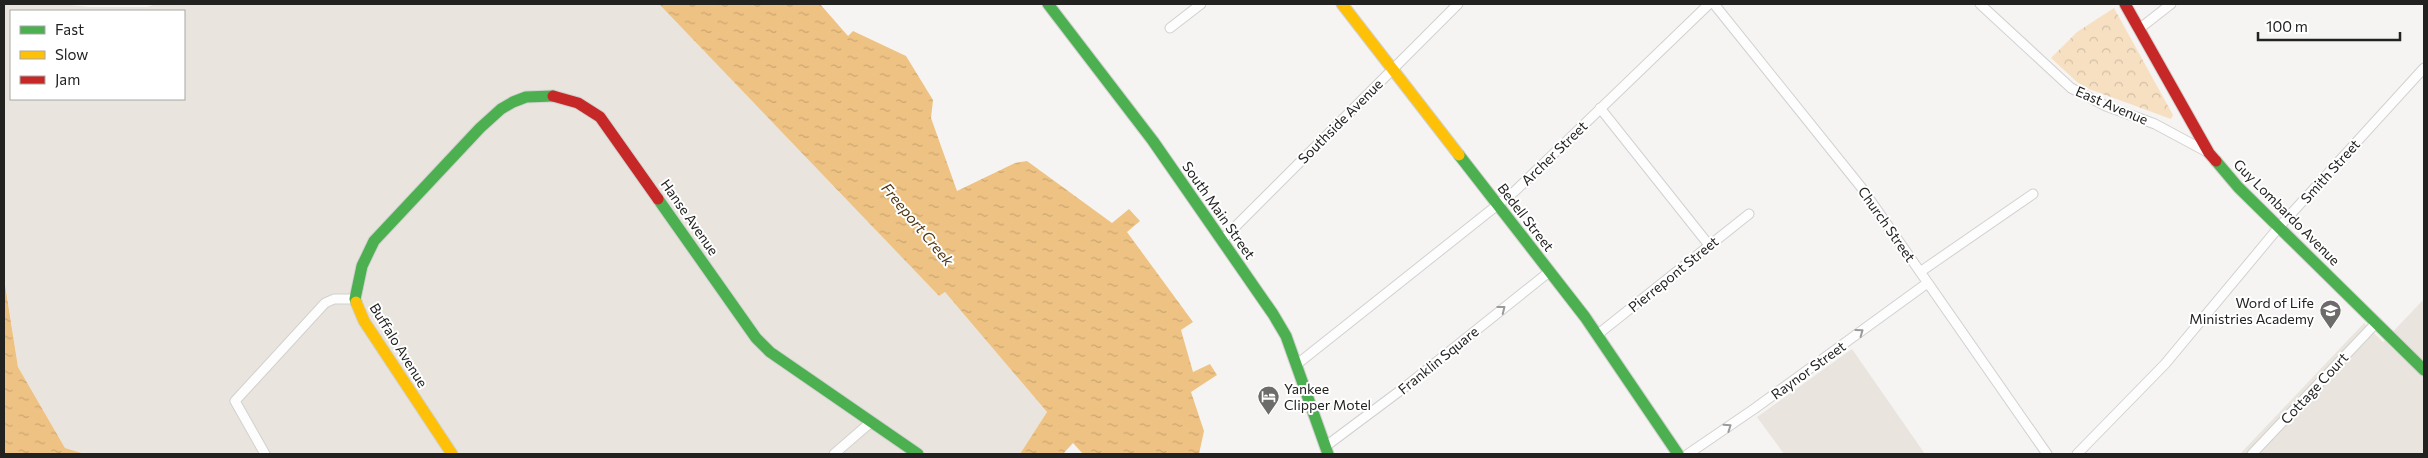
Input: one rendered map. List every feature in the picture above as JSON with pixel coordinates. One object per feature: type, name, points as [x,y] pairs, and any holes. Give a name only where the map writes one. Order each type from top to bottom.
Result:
[{"type":"street","name":"South Main Street","points":[[1048,4],[1153,141],[1273,314],[1286,336],[1327,450]]},
{"type":"street","points":[[1170,28],[1201,4]]},
{"type":"street","name":"Bedell Street","points":[[1342,4],[1597,335],[1678,454]]},
{"type":"street","name":"Southside Avenue","points":[[1222,240],[1458,4]]},
{"type":"street","name":"Archer Street","points":[[1296,365],[1514,191],[1709,4]]},
{"type":"street","name":"Church Street","points":[[1714,4],[1861,188],[1920,272],[1926,284],[2047,454]]},
{"type":"street","name":"East Avenue","points":[[1980,4],[2071,88],[2106,106],[2155,124],[2209,153]]},
{"type":"street","name":"Guy Lombardo Avenue","points":[[2125,4],[2209,153],[2238,187],[2424,370]]},
{"type":"street","points":[[2139,29],[2171,4]]},
{"type":"street","name":"Smith Street","points":[[2077,454],[2165,364],[2279,228],[2424,68]]},
{"type":"street","name":"Hanse Avenue","points":[[434,178],[486,122],[510,104],[540,95],[560,97],[586,106],[608,126],[756,338],[788,366],[918,454]]},
{"type":"street","points":[[1600,108],[1709,245]]},
{"type":"street","name":"Buffalo Avenue","points":[[434,178],[374,241],[362,266],[355,299],[371,333],[452,454]]},
{"type":"street","points":[[1920,272],[2033,194]]},
{"type":"street","name":"Pierrepont Street","points":[[1597,335],[1749,214]]},
{"type":"street","name":"Franklin Square","points":[[1327,450],[1549,272]]},
{"type":"street","name":"Raynor Street","points":[[1688,454],[1754,409],[1926,284]]},
{"type":"street","points":[[266,454],[235,401],[325,304],[334,299],[355,299]]},
{"type":"street","name":"Cottage Court","points":[[2252,454],[2376,322]]},
{"type":"street","points":[[834,454],[871,422]]},
{"type":"shaded area","points":[[4,4],[147,7],[157,4],[659,4],[939,296],[945,292],[1047,412],[1020,454],[85,454],[65,448],[18,367],[4,276]]},
{"type":"shaded area","points":[[2424,299],[2424,454],[2240,454],[2364,323],[2383,342]]},
{"type":"shaded area","points":[[1852,349],[1925,454],[1784,454],[1757,417]]},
{"type":"green space","points":[[2114,8],[2173,115],[2171,119],[2089,89],[2077,82],[2051,58],[2077,32]]},
{"type":"water","name":"Freeport Creek","points":[[659,4],[820,4],[848,36],[853,31],[906,56],[933,100],[931,118],[957,191],[1015,163],[1027,161],[1112,223],[1129,209],[1140,221],[1127,232],[1193,322],[1181,330],[1193,372],[1210,364],[1217,375],[1191,392],[1204,431],[1199,454],[1083,454],[1073,443],[1063,454],[1020,454],[1047,412],[945,292],[939,296]]},
{"type":"water","points":[[4,278],[18,367],[65,448],[85,454],[4,454]]},
{"type":"traffic: fast","points":[[1048,4],[1153,141],[1273,314],[1286,336],[1328,454]]},
{"type":"traffic: fast","points":[[356,302],[362,266],[374,241],[480,128],[501,109],[513,102],[526,97],[553,96]]},
{"type":"traffic: fast","points":[[1459,155],[1585,317],[1678,454]]},
{"type":"traffic: fast","points":[[2216,161],[2238,187],[2424,370]]},
{"type":"traffic: fast","points":[[658,199],[756,338],[770,352],[918,454]]},
{"type":"traffic: slow","points":[[1342,4],[1459,155]]},
{"type":"traffic: slow","points":[[356,302],[364,321],[452,454]]},
{"type":"traffic: jam","points":[[2125,4],[2209,153],[2216,161]]},
{"type":"traffic: jam","points":[[553,96],[578,103],[600,117],[658,199]]},
{"type":"place","name":"Word of Life Ministries Academy","points":[[2330,329]]},
{"type":"place","name":"Yankee Clipper Motel","points":[[1268,415]]}]
